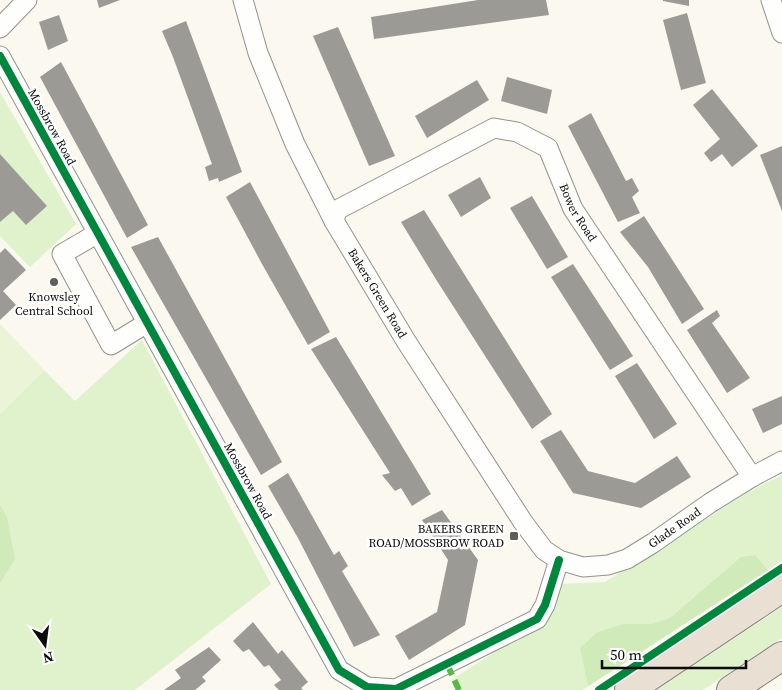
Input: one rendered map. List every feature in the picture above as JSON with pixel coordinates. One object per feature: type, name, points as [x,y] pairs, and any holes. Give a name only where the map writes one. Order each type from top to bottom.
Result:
[{"type":"highway","points":[[629,690],[782,588]]},
{"type":"highway","points":[[730,690],[782,656]]},
{"type":"street","points":[[0,28],[27,0]]},
{"type":"street","name":"Bakers Green Road","points":[[243,0],[258,53],[295,144],[334,221],[406,341],[523,522],[544,550],[559,560]]},
{"type":"street","points":[[772,0],[782,34]]},
{"type":"street","name":"Mossbrow Road","points":[[0,56],[339,670],[367,687],[396,690],[536,619],[545,606],[559,560]]},
{"type":"street","name":"Bower Road","points":[[334,221],[337,210],[494,128],[517,132],[548,148],[573,209],[752,477]]},
{"type":"street","points":[[98,233],[62,254],[111,345],[147,323]]},
{"type":"street","name":"Glade Road","points":[[559,560],[583,566],[608,565],[627,559],[710,503],[782,461]]},
{"type":"green space","points":[[0,92],[76,224],[30,267],[0,236],[0,222],[13,211],[26,225],[47,206],[0,154]]},
{"type":"green space","points":[[0,324],[44,370],[0,414]]},
{"type":"green space","points":[[142,340],[271,584],[135,690],[0,690],[0,414],[44,370],[75,401]]},
{"type":"green space","points":[[782,475],[782,561],[583,690],[456,690],[451,680],[547,619],[560,584],[605,582],[745,494]]},
{"type":"green space","points":[[0,505],[7,517],[15,559],[0,583]]},
{"type":"green space","points":[[755,555],[768,570],[588,686],[580,648],[598,632],[623,624],[652,624],[670,618],[741,557]]},
{"type":"green space","points":[[782,607],[782,638],[703,690],[656,690]]},
{"type":"building","points":[[97,0],[120,0],[99,8]]},
{"type":"building","points":[[478,0],[546,0],[549,15],[374,39],[371,17]]},
{"type":"building","points":[[689,0],[689,6],[663,1]]},
{"type":"building","points":[[687,13],[706,83],[681,90],[663,20]]},
{"type":"building","points":[[59,15],[68,41],[48,50],[39,22]]},
{"type":"building","points":[[186,21],[242,172],[219,182],[218,178],[209,181],[205,167],[212,164],[162,31]]},
{"type":"building","points":[[338,27],[395,156],[369,166],[313,36]]},
{"type":"building","points":[[61,62],[148,225],[127,238],[40,77]]},
{"type":"building","points":[[507,77],[552,90],[547,114],[501,101]]},
{"type":"building","points":[[477,80],[489,100],[427,138],[415,116]]},
{"type":"building","points":[[712,89],[758,146],[732,167],[722,154],[711,162],[704,153],[720,139],[693,105]]},
{"type":"building","points":[[591,113],[626,181],[632,178],[639,191],[632,197],[640,213],[618,222],[568,126]]},
{"type":"building","points":[[782,146],[782,211],[760,155]]},
{"type":"building","points":[[0,154],[47,206],[26,225],[13,211],[0,222]]},
{"type":"building","points":[[480,177],[491,198],[461,217],[448,195]]},
{"type":"building","points":[[250,182],[330,332],[308,345],[226,197]]},
{"type":"building","points":[[532,196],[568,257],[547,269],[510,208]]},
{"type":"building","points":[[424,210],[552,414],[532,429],[401,222]]},
{"type":"building","points":[[644,216],[704,309],[682,324],[648,267],[620,232]]},
{"type":"building","points":[[158,237],[282,462],[261,475],[131,247]]},
{"type":"building","points":[[5,248],[26,270],[3,291],[16,305],[0,320],[0,253]]},
{"type":"building","points":[[573,264],[633,356],[610,370],[551,277]]},
{"type":"building","points":[[717,310],[720,316],[712,323],[750,378],[727,393],[687,330]]},
{"type":"building","points":[[336,337],[431,494],[412,506],[401,488],[395,491],[382,475],[390,473],[311,349]]},
{"type":"building","points":[[637,363],[677,424],[654,439],[615,376]]},
{"type":"building","points":[[782,396],[782,424],[763,433],[752,409]]},
{"type":"building","points":[[561,430],[588,471],[635,483],[677,456],[691,477],[641,508],[573,493],[540,441]]},
{"type":"building","points":[[288,473],[334,555],[339,551],[348,566],[342,571],[380,635],[354,647],[298,538],[268,486]]},
{"type":"building","points":[[442,510],[478,560],[465,625],[409,660],[395,636],[437,612],[448,560],[422,520]]},
{"type":"building","points":[[253,622],[278,654],[282,650],[308,682],[301,688],[303,690],[279,690],[274,685],[281,680],[269,665],[264,667],[249,649],[243,652],[233,641]]},
{"type":"building","points":[[209,647],[221,660],[202,677],[206,681],[195,690],[164,690],[181,678],[175,670]]},
{"type":"marked path","points":[[447,664],[459,690]]},
{"type":"cycle path","points":[[0,56],[339,670],[367,687],[396,689],[537,619],[545,605],[559,560]]},
{"type":"cycle path","points":[[599,690],[782,568]]},
{"type":"place","name":"Knowsley Central School","points":[[54,282]]},
{"type":"place","name":"BAKERS GREEN ROAD/MOSSBROW ROAD","points":[[514,536]]}]
